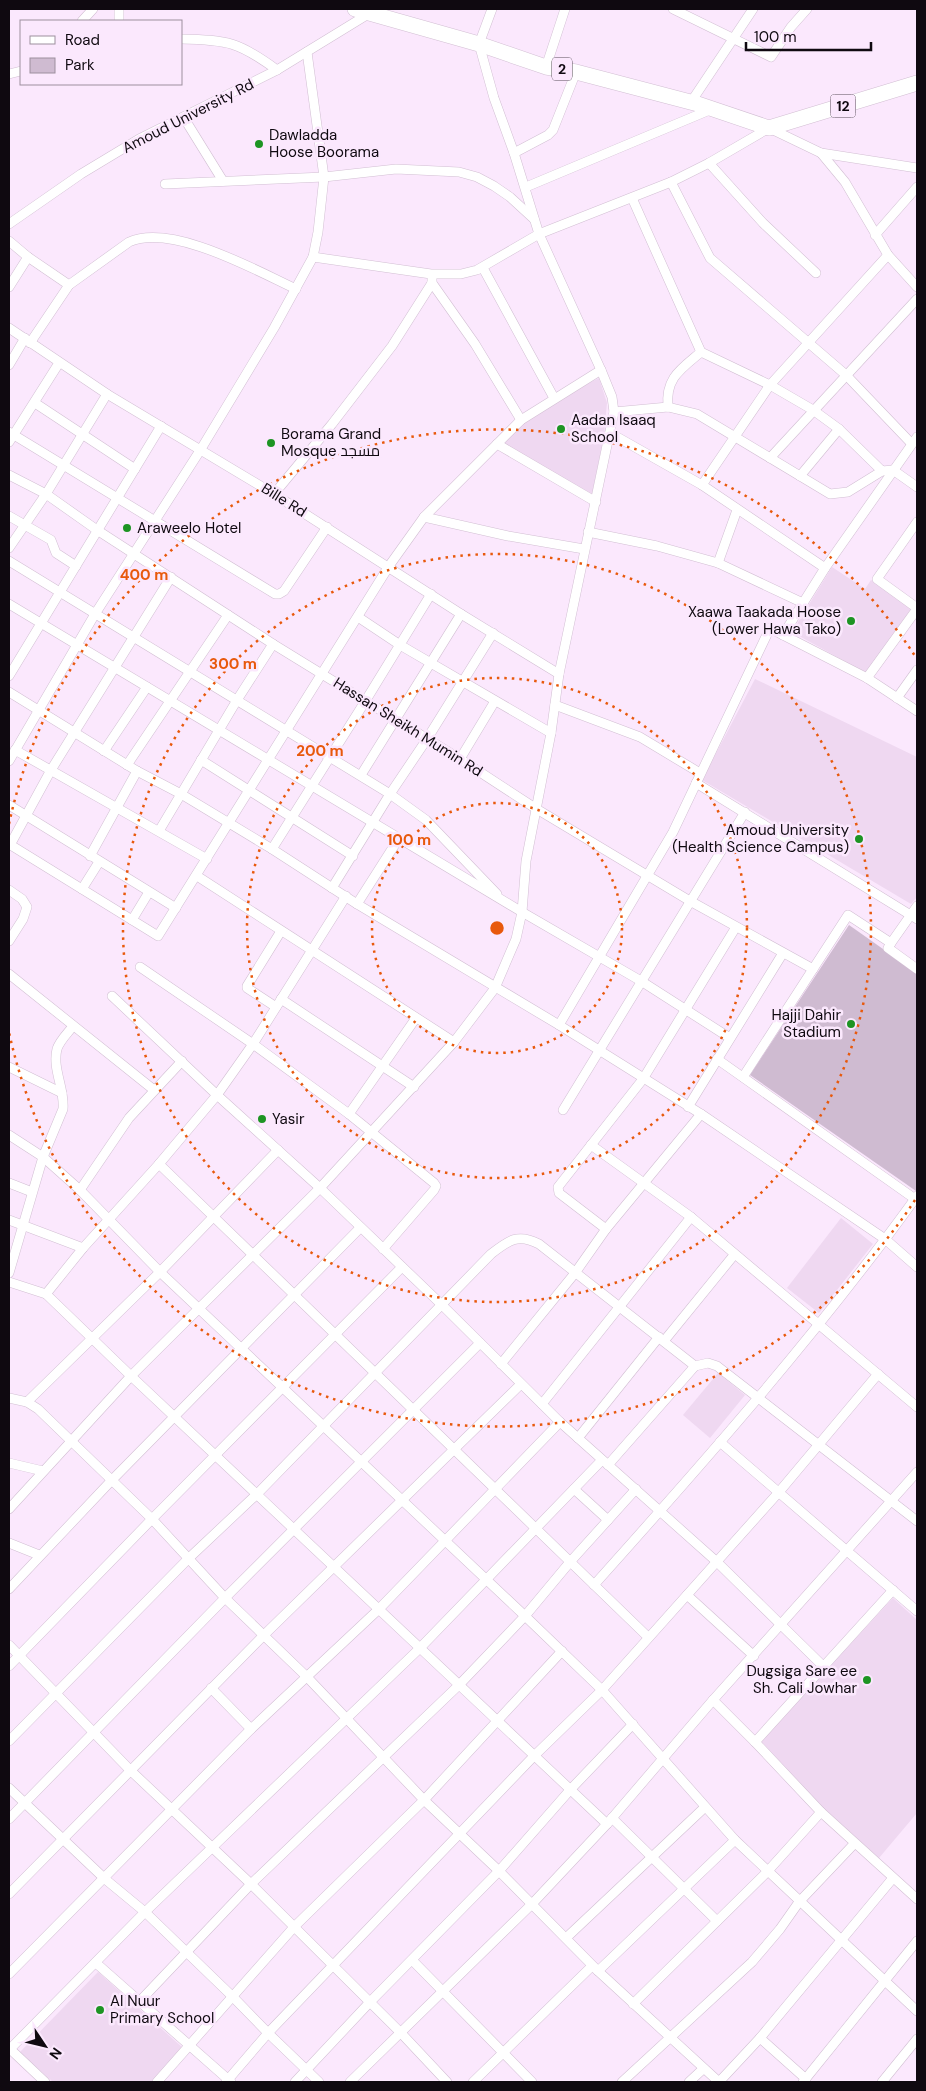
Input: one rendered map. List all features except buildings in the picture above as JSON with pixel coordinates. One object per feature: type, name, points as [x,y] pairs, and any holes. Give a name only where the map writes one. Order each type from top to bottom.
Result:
[{"type":"highway","name":"2","points":[[362,11],[479,44],[546,67],[576,72],[691,102],[769,128]]},
{"type":"highway","name":"12","points":[[769,128],[917,83]]},
{"type":"street","points":[[83,20],[93,9]]},
{"type":"street","points":[[9,1508],[131,1376],[254,1256],[414,1087],[454,1042],[495,988],[516,939],[522,912],[526,861],[551,733],[559,674],[614,412],[612,397],[601,370],[539,234],[526,187],[494,98],[479,44],[492,9]]},
{"type":"street","points":[[546,67],[565,9]]},
{"type":"street","points":[[673,9],[771,57],[791,27],[807,9]]},
{"type":"street","points":[[691,102],[753,9]]},
{"type":"street","name":"Amoud University Rd","points":[[9,224],[81,174],[139,139],[277,70],[307,52],[362,11]]},
{"type":"street","points":[[182,39],[224,41],[238,44],[252,51],[277,70]]},
{"type":"street","points":[[207,859],[51,770],[11,756],[78,646],[95,614],[201,449],[313,257],[318,232],[324,177],[307,52]]},
{"type":"street","points":[[514,153],[548,135],[553,130],[576,72]]},
{"type":"street","points":[[526,187],[712,109]]},
{"type":"street","points":[[184,118],[223,181]]},
{"type":"street","points":[[313,257],[431,278],[461,274],[483,268],[539,234],[671,182],[709,163],[769,128],[821,153],[917,168]]},
{"type":"street","points":[[821,153],[845,182],[888,255],[917,287]]},
{"type":"street","points":[[709,163],[762,223],[816,273]]},
{"type":"street","points":[[165,184],[324,177],[396,169],[459,172],[476,177],[494,186],[510,197],[535,220]]},
{"type":"street","points":[[671,182],[710,258],[846,375],[914,440],[825,568],[783,635]]},
{"type":"street","points":[[875,235],[917,187]]},
{"type":"street","points":[[632,198],[701,352],[770,385],[813,410],[838,429],[882,471]]},
{"type":"street","points":[[9,364],[69,284],[129,242],[138,238],[148,237],[177,240],[202,247],[296,289]]},
{"type":"street","points":[[9,241],[28,257],[69,284]]},
{"type":"street","points":[[702,485],[734,435],[770,385],[888,255]]},
{"type":"street","points":[[9,287],[28,257]]},
{"type":"street","points":[[483,268],[554,398]]},
{"type":"street","points":[[431,278],[475,344],[521,420]]},
{"type":"street","points":[[274,494],[332,424],[392,346],[431,278]]},
{"type":"street","points":[[770,458],[917,299]]},
{"type":"street","name":"Bille Rd","points":[[9,328],[107,394],[274,494],[389,566],[461,614],[559,674]]},
{"type":"street","points":[[668,407],[666,392],[672,380],[681,369],[701,352]]},
{"type":"street","points":[[60,362],[35,403],[10,436],[64,465],[118,497],[155,522],[279,594],[284,591],[327,527]]},
{"type":"street","points":[[171,577],[51,770],[9,844],[158,936],[389,566],[424,517],[521,420],[601,370]]},
{"type":"street","points":[[9,548],[46,494],[107,394]]},
{"type":"street","points":[[35,403],[135,469]]},
{"type":"street","points":[[614,412],[668,407],[697,414],[830,494],[839,495],[856,488],[882,471],[893,470],[917,486]]},
{"type":"street","points":[[9,676],[161,426]]},
{"type":"street","points":[[800,476],[838,429]]},
{"type":"street","points":[[610,433],[702,485],[825,568]]},
{"type":"street","points":[[497,444],[596,502]]},
{"type":"street","name":"Hassan Sheikh Mumin Rd","points":[[9,474],[46,494],[97,530],[273,644],[366,700],[535,808],[690,901],[813,970]]},
{"type":"street","points":[[718,563],[737,510]]},
{"type":"street","points":[[9,516],[51,540],[56,552],[76,566]]},
{"type":"street","points":[[424,517],[508,536],[584,549]]},
{"type":"street","points":[[867,678],[917,608],[877,579],[917,522]]},
{"type":"street","points":[[588,532],[657,546],[718,563],[803,603]]},
{"type":"street","points":[[9,561],[390,794],[426,820],[504,901]]},
{"type":"street","points":[[272,849],[431,594]]},
{"type":"street","points":[[9,604],[598,958],[641,981],[730,1038]]},
{"type":"street","points":[[361,775],[461,614]]},
{"type":"street","points":[[128,765],[228,615]]},
{"type":"street","points":[[358,617],[400,645],[551,733]]},
{"type":"street","points":[[558,1025],[673,832],[770,628],[867,678],[917,711]]},
{"type":"street","points":[[332,888],[494,633]]},
{"type":"street","points":[[159,831],[237,700],[273,644]]},
{"type":"street","points":[[897,698],[917,670]]},
{"type":"street","points":[[104,751],[147,687]]},
{"type":"street","points":[[9,692],[137,771],[181,794],[272,849],[357,904],[701,1114],[886,1240],[917,1267]]},
{"type":"street","points":[[460,759],[495,701]]},
{"type":"street","points":[[555,705],[640,737],[700,773]]},
{"type":"street","points":[[201,760],[353,856]]},
{"type":"street","points":[[90,856],[137,771]]},
{"type":"street","points":[[696,782],[914,916]]},
{"type":"street","points":[[9,805],[176,908]]},
{"type":"street","points":[[563,1110],[745,812]]},
{"type":"street","points":[[357,904],[399,838]]},
{"type":"street","points":[[82,889],[99,862]]},
{"type":"street","points":[[196,876],[454,1042]]},
{"type":"street","points":[[9,890],[22,899],[27,907],[23,919],[9,941]]},
{"type":"street","points":[[132,920],[149,892]]},
{"type":"street","points":[[46,1294],[83,1248],[160,1164],[217,1095],[253,1044],[346,896]]},
{"type":"street","points":[[917,906],[914,916],[888,948],[917,969]]},
{"type":"street","points":[[743,1077],[848,915],[891,943]]},
{"type":"street","points":[[606,1229],[558,1191],[558,1187],[643,1079],[736,927]]},
{"type":"street","points":[[281,931],[246,988],[278,1003],[414,1087]]},
{"type":"street","points":[[688,1107],[783,953]]},
{"type":"street","points":[[140,967],[253,1044],[348,1114],[436,1186],[383,1249]]},
{"type":"street","points":[[10,977],[154,1090]]},
{"type":"street","points":[[112,996],[217,1095],[320,1188],[560,1422],[717,1562],[824,1667]]},
{"type":"street","points":[[348,1114],[416,1018]]},
{"type":"street","points":[[9,1273],[43,1156],[63,1109],[64,1100],[57,1069],[57,1049],[73,1026]]},
{"type":"street","points":[[594,1586],[819,1325],[886,1240],[916,1198],[717,1059]]},
{"type":"street","points":[[80,1190],[129,1118],[182,1061]]},
{"type":"street","points":[[9,1067],[62,1093]]},
{"type":"street","points":[[501,1364],[574,1274],[606,1229],[701,1114]]},
{"type":"street","points":[[9,1135],[43,1156],[80,1190],[160,1272],[562,1651],[602,1690],[704,1808],[735,1840],[917,2011]]},
{"type":"street","points":[[591,1145],[691,1217],[917,1407]]},
{"type":"street","points":[[28,1402],[215,1217],[278,1150]]},
{"type":"street","points":[[160,1164],[648,1637]]},
{"type":"street","points":[[9,1183],[32,1192]]},
{"type":"street","points":[[542,1404],[691,1217]]},
{"type":"street","points":[[9,1220],[83,1248]]},
{"type":"street","points":[[9,1589],[39,1555],[360,1228]]},
{"type":"street","points":[[9,1741],[189,1558],[324,1427],[491,1254],[506,1243],[518,1238],[527,1238],[539,1244],[574,1274],[662,1339],[695,1366]]},
{"type":"street","points":[[578,1438],[734,1255]]},
{"type":"street","points":[[9,1666],[402,1267]]},
{"type":"street","points":[[9,1282],[46,1294],[570,1790],[652,1857],[717,1921]]},
{"type":"street","points":[[9,1819],[225,1598],[480,1343]]},
{"type":"street","points":[[45,2082],[9,2049],[144,1912],[420,1648],[535,1529],[605,1462],[695,1366],[708,1363],[717,1366],[917,1521]]},
{"type":"street","points":[[96,1962],[228,2081],[268,2033],[534,1756],[602,1690],[779,1492],[878,1374]]},
{"type":"street","points":[[9,1894],[264,1634],[521,1384]]},
{"type":"street","points":[[9,1398],[28,1402],[38,1408],[70,1442],[152,1519],[225,1598],[307,1677],[424,1800],[499,1871],[595,1969],[719,2082],[760,2038],[842,1942],[893,1878]]},
{"type":"street","points":[[9,1974],[105,1879],[251,1729],[379,1609],[560,1422]]},
{"type":"street","points":[[720,1442],[917,1611]]},
{"type":"street","points":[[9,1463],[43,1472]]},
{"type":"street","points":[[350,2082],[532,1904],[610,1821],[713,1700],[917,1472]]},
{"type":"street","points":[[139,2002],[251,1884],[459,1685],[525,1616],[570,1562],[636,1489]]},
{"type":"street","points":[[574,1490],[608,1520]]},
{"type":"street","points":[[9,1543],[39,1555]]},
{"type":"street","points":[[755,1742],[893,1590]]},
{"type":"street","points":[[687,1595],[754,1656]]},
{"type":"street","points":[[9,1645],[130,1770],[251,1884],[401,2033],[447,2082]]},
{"type":"street","points":[[157,2082],[294,1927],[424,1800],[562,1651]]},
{"type":"street","points":[[211,1688],[251,1729]]},
{"type":"street","points":[[713,1700],[821,1812],[854,1844],[917,1899]]},
{"type":"street","points":[[295,2082],[370,2002],[499,1871],[570,1790],[633,1724]]},
{"type":"street","points":[[9,1788],[105,1879],[144,1912],[319,2082]]},
{"type":"street","points":[[566,1938],[704,1808]]},
{"type":"street","points":[[633,2004],[767,1872],[821,1812]]},
{"type":"street","points":[[473,2082],[502,2053],[735,1840]]},
{"type":"street","points":[[622,2082],[752,1962],[780,1929],[799,1902],[854,1844]]},
{"type":"street","points":[[760,2038],[804,2080],[917,1941]]},
{"type":"street","points":[[412,1960],[532,2082]]},
{"type":"street","points":[[882,2082],[917,2040]]},
{"type":"street","points":[[689,2082],[703,2068]]},
{"type":"shaded area","name":"Aadan Isaaq School","points":[[599,378],[607,403],[604,436],[592,494],[503,444],[524,422],[556,400]]},
{"type":"shaded area","name":"Xaawa Taakada Hoose (Lower Hawa Tako)","points":[[832,567],[865,589],[871,580],[911,609],[866,673],[792,632]]},
{"type":"shaded area","name":"Amoud University (Health Science Campus)","points":[[755,679],[917,757],[917,897],[911,904],[702,780]]},
{"type":"shaded area","points":[[841,1218],[873,1244],[819,1313],[787,1288]]},
{"type":"shaded area","points":[[718,1373],[745,1395],[710,1438],[683,1415]]},
{"type":"shaded area","name":"Dugsiga Sare ee Sh. Cali Jowhar","points":[[893,1598],[917,1620],[917,1813],[879,1858],[806,1792],[761,1741]]},
{"type":"shaded area","name":"Al Nuur Primary School","points":[[98,1972],[183,2048],[152,2082],[53,2082],[20,2052]]},
{"type":"green space","name":"Hajji Dahir Stadium","points":[[849,925],[917,973],[916,1191],[750,1075]]},
{"type":"place","name":"Dawladda Hoose Boorama","points":[[259,144]]},
{"type":"place","name":"Aadan Isaaq School","points":[[561,429]]},
{"type":"place","name":"Borama Grand Mosque مسجد","points":[[271,443]]},
{"type":"place","name":"Araweelo Hotel","points":[[127,528]]},
{"type":"place","name":"Xaawa Taakada Hoose (Lower Hawa Tako)","points":[[851,621]]},
{"type":"place","name":"Amoud University (Health Science Campus)","points":[[859,839]]},
{"type":"place","name":"Hajji Dahir Stadium","points":[[851,1024]]},
{"type":"place","name":"Yasir","points":[[262,1119]]},
{"type":"place","name":"Dugsiga Sare ee Sh. Cali Jowhar","points":[[867,1680]]},
{"type":"place","name":"Al Nuur Primary School","points":[[100,2010]]}]
